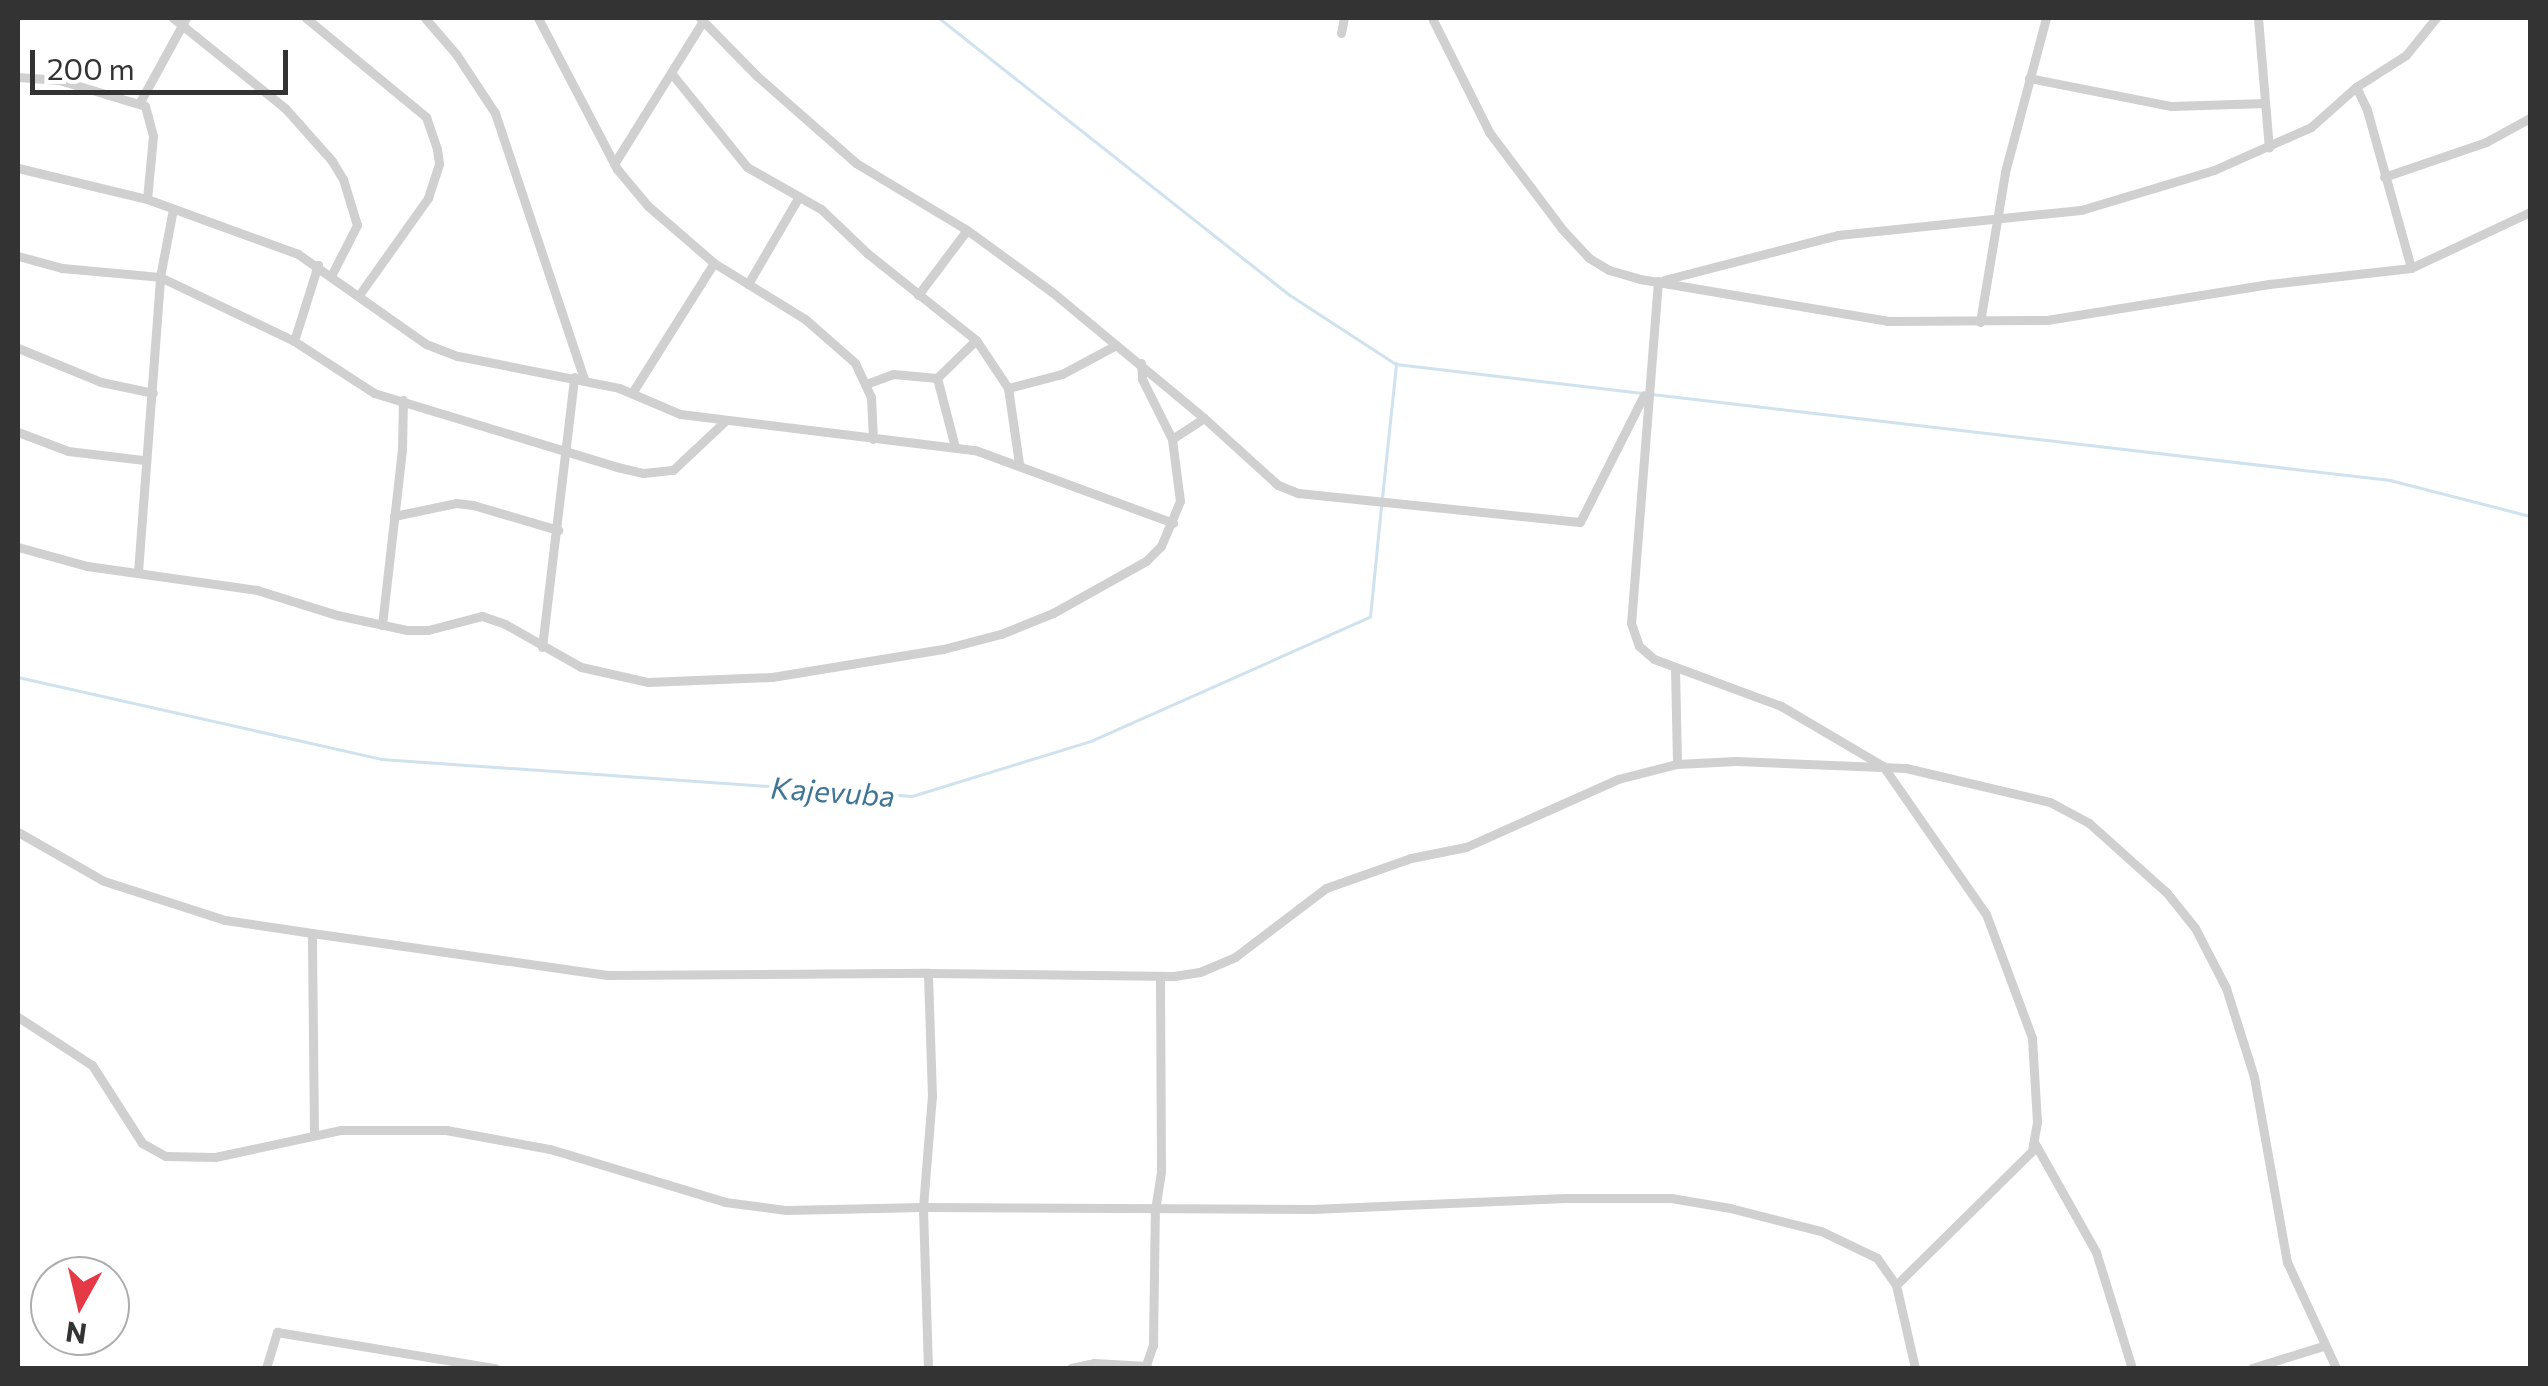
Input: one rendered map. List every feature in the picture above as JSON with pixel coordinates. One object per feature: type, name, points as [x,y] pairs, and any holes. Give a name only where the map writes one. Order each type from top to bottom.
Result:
[{"type":"street","points":[[306,18],[426,117],[438,149],[428,198],[359,295]]},
{"type":"street","points":[[425,18],[456,54],[495,113],[579,378],[565,453],[542,647]]},
{"type":"street","points":[[538,18],[614,164],[648,206],[714,262],[844,350],[866,384],[875,416],[873,439]]},
{"type":"street","points":[[1341,34],[1344,18]]},
{"type":"street","points":[[1432,18],[1489,132],[1562,229],[1589,258],[1610,270],[1658,281],[1888,322],[1980,322],[2096,314],[2269,284],[2411,268],[2530,212]]},
{"type":"street","points":[[1980,322],[1994,221],[2046,18]]},
{"type":"street","points":[[2258,18],[2269,148]]},
{"type":"street","points":[[1658,281],[1838,235],[2080,210],[2214,170],[2311,127],[2356,87],[2406,55],[2436,18]]},
{"type":"street","points":[[614,164],[702,19],[756,76],[856,163],[968,230],[1141,363],[1278,485],[1298,493],[1580,522],[1647,388]]},
{"type":"street","points":[[140,102],[180,20],[306,128],[344,180],[357,225],[332,274]]},
{"type":"street","points":[[672,74],[748,167],[821,209],[918,295],[976,340],[1008,388],[1018,464]]},
{"type":"street","points":[[18,76],[44,77],[140,102],[149,112],[153,136],[146,199]]},
{"type":"street","points":[[2030,78],[2171,106],[2265,103]]},
{"type":"street","points":[[2356,87],[2367,110],[2411,268]]},
{"type":"street","points":[[2384,176],[2486,142],[2530,118]]},
{"type":"street","points":[[18,168],[146,199],[268,242],[318,265],[439,350],[579,378],[632,393],[666,411],[955,447],[1018,464],[1173,523]]},
{"type":"street","points":[[748,284],[798,198]]},
{"type":"street","points":[[138,572],[160,277],[173,209]]},
{"type":"street","points":[[918,295],[968,230]]},
{"type":"street","points":[[18,256],[62,268],[160,277],[294,341],[348,380],[374,393],[565,453],[643,473],[664,472],[682,465],[726,420]]},
{"type":"street","points":[[632,393],[714,262]]},
{"type":"street","points":[[294,341],[318,265]]},
{"type":"street","points":[[1658,281],[1631,623],[1643,652],[1675,668],[1781,706],[1883,766],[1998,936],[2034,1048],[2034,1142],[2096,1252],[2132,1368]]},
{"type":"street","points":[[866,384],[893,374],[937,378],[976,340]]},
{"type":"street","points":[[1008,388],[1062,374],[1116,346]]},
{"type":"street","points":[[18,348],[101,382],[153,393]]},
{"type":"street","points":[[18,546],[88,566],[257,590],[382,625],[428,630],[482,616],[505,624],[581,667],[648,682],[724,681],[884,662],[1001,634],[1094,593],[1146,562],[1173,523],[1181,489],[1172,439],[1142,379],[1141,363]]},
{"type":"street","points":[[937,378],[955,447]]},
{"type":"street","points":[[382,625],[403,400]]},
{"type":"street","points":[[1172,439],[1204,418]]},
{"type":"street","points":[[18,432],[68,451],[144,460]]},
{"type":"street","points":[[394,516],[456,504],[473,505],[558,530]]},
{"type":"street","points":[[1675,668],[1677,764]]},
{"type":"street","points":[[18,832],[104,882],[225,920],[607,974],[1160,976],[1200,972],[1234,957],[1326,888],[1410,858],[1466,846],[1618,779],[1677,764],[1750,761],[1883,766],[1990,784],[2068,810],[2133,859],[2195,928],[2226,988],[2247,1050],[2286,1262],[2336,1368]]},
{"type":"street","points":[[312,933],[314,1134]]},
{"type":"street","points":[[928,973],[932,1096],[923,1206],[928,1368]]},
{"type":"street","points":[[1071,1368],[1094,1363],[1146,1367],[1153,1345],[1155,1210],[1161,1172],[1160,976]]},
{"type":"street","points":[[18,1017],[92,1065],[105,1079],[142,1142],[155,1152],[215,1157],[314,1134],[368,1128],[474,1133],[758,1208],[832,1211],[923,1206],[1155,1210],[1670,1198],[1789,1222],[1849,1241],[1877,1258],[1896,1286],[1915,1368]]},
{"type":"street","points":[[1896,1286],[2018,1169],[2034,1142]]},
{"type":"street","points":[[266,1368],[277,1332],[496,1368]]},
{"type":"street","points":[[2252,1368],[2324,1346]]},
{"type":"waterway","points":[[939,18],[1290,295],[1396,364],[1644,393]]},
{"type":"waterway","name":"Kajevuba","points":[[1382,498],[1396,364]]},
{"type":"waterway","points":[[1652,394],[2390,480],[2530,516]]},
{"type":"waterway","name":"Kajevuba","points":[[18,677],[381,759],[912,796],[1091,741],[1370,617],[1381,506]]}]
